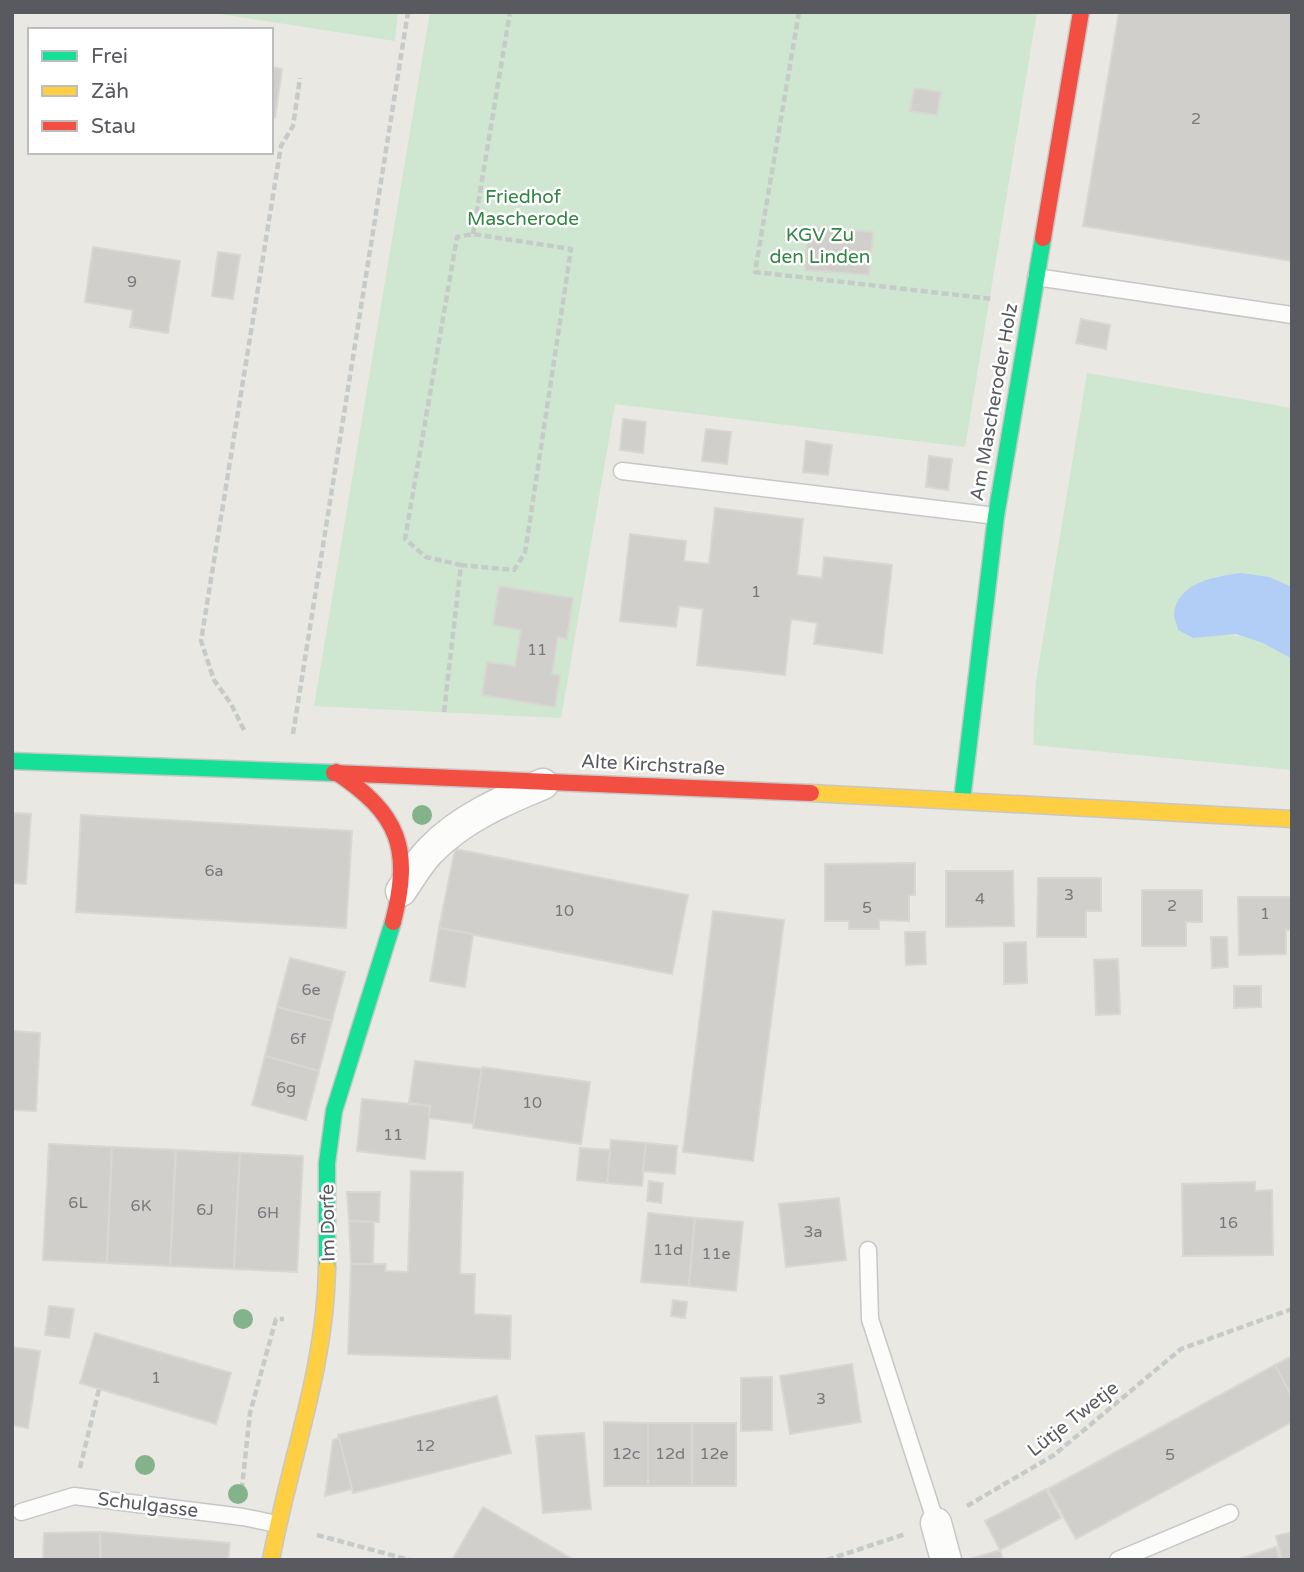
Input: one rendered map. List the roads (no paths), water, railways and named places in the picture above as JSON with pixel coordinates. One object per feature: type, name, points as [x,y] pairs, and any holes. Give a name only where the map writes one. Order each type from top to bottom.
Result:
[{"type":"street","name":"Am Mascheroder Holz","points":[[962,800],[996,516],[1082,12]]},
{"type":"street","name":"Alte Kirchstraße","points":[[12,761],[288,770],[962,800],[1292,819]]},
{"type":"street","name":"Im Dorfe","points":[[271,1560],[277,1524],[312,1392],[324,1323],[328,1276],[327,1181],[334,1112],[401,891],[399,852],[388,816],[368,792],[336,772]]},
{"type":"street","name":"Im Dorfe","points":[[401,891],[430,851],[457,828],[506,799],[551,782]]},
{"type":"street","points":[[936,1523],[946,1560]]},
{"type":"lane","points":[[1036,277],[1292,314]]},
{"type":"lane","points":[[622,471],[996,516]]},
{"type":"lane","points":[[868,1250],[870,1319],[936,1523]]},
{"type":"lane","name":"Schulgasse","points":[[21,1512],[74,1496],[243,1517],[277,1524]]},
{"type":"lane","points":[[1118,1560],[1230,1513]]},
{"type":"water","points":[[1241,573],[1269,577],[1292,587],[1292,659],[1263,643],[1236,634],[1193,638],[1178,630],[1174,614],[1182,595],[1190,588],[1210,579]]},
{"type":"park label","name":"Friedhof Mascherode","points":[[523,208]]},
{"type":"park label","name":"KGV Zu den Linden","points":[[820,246]]}]
